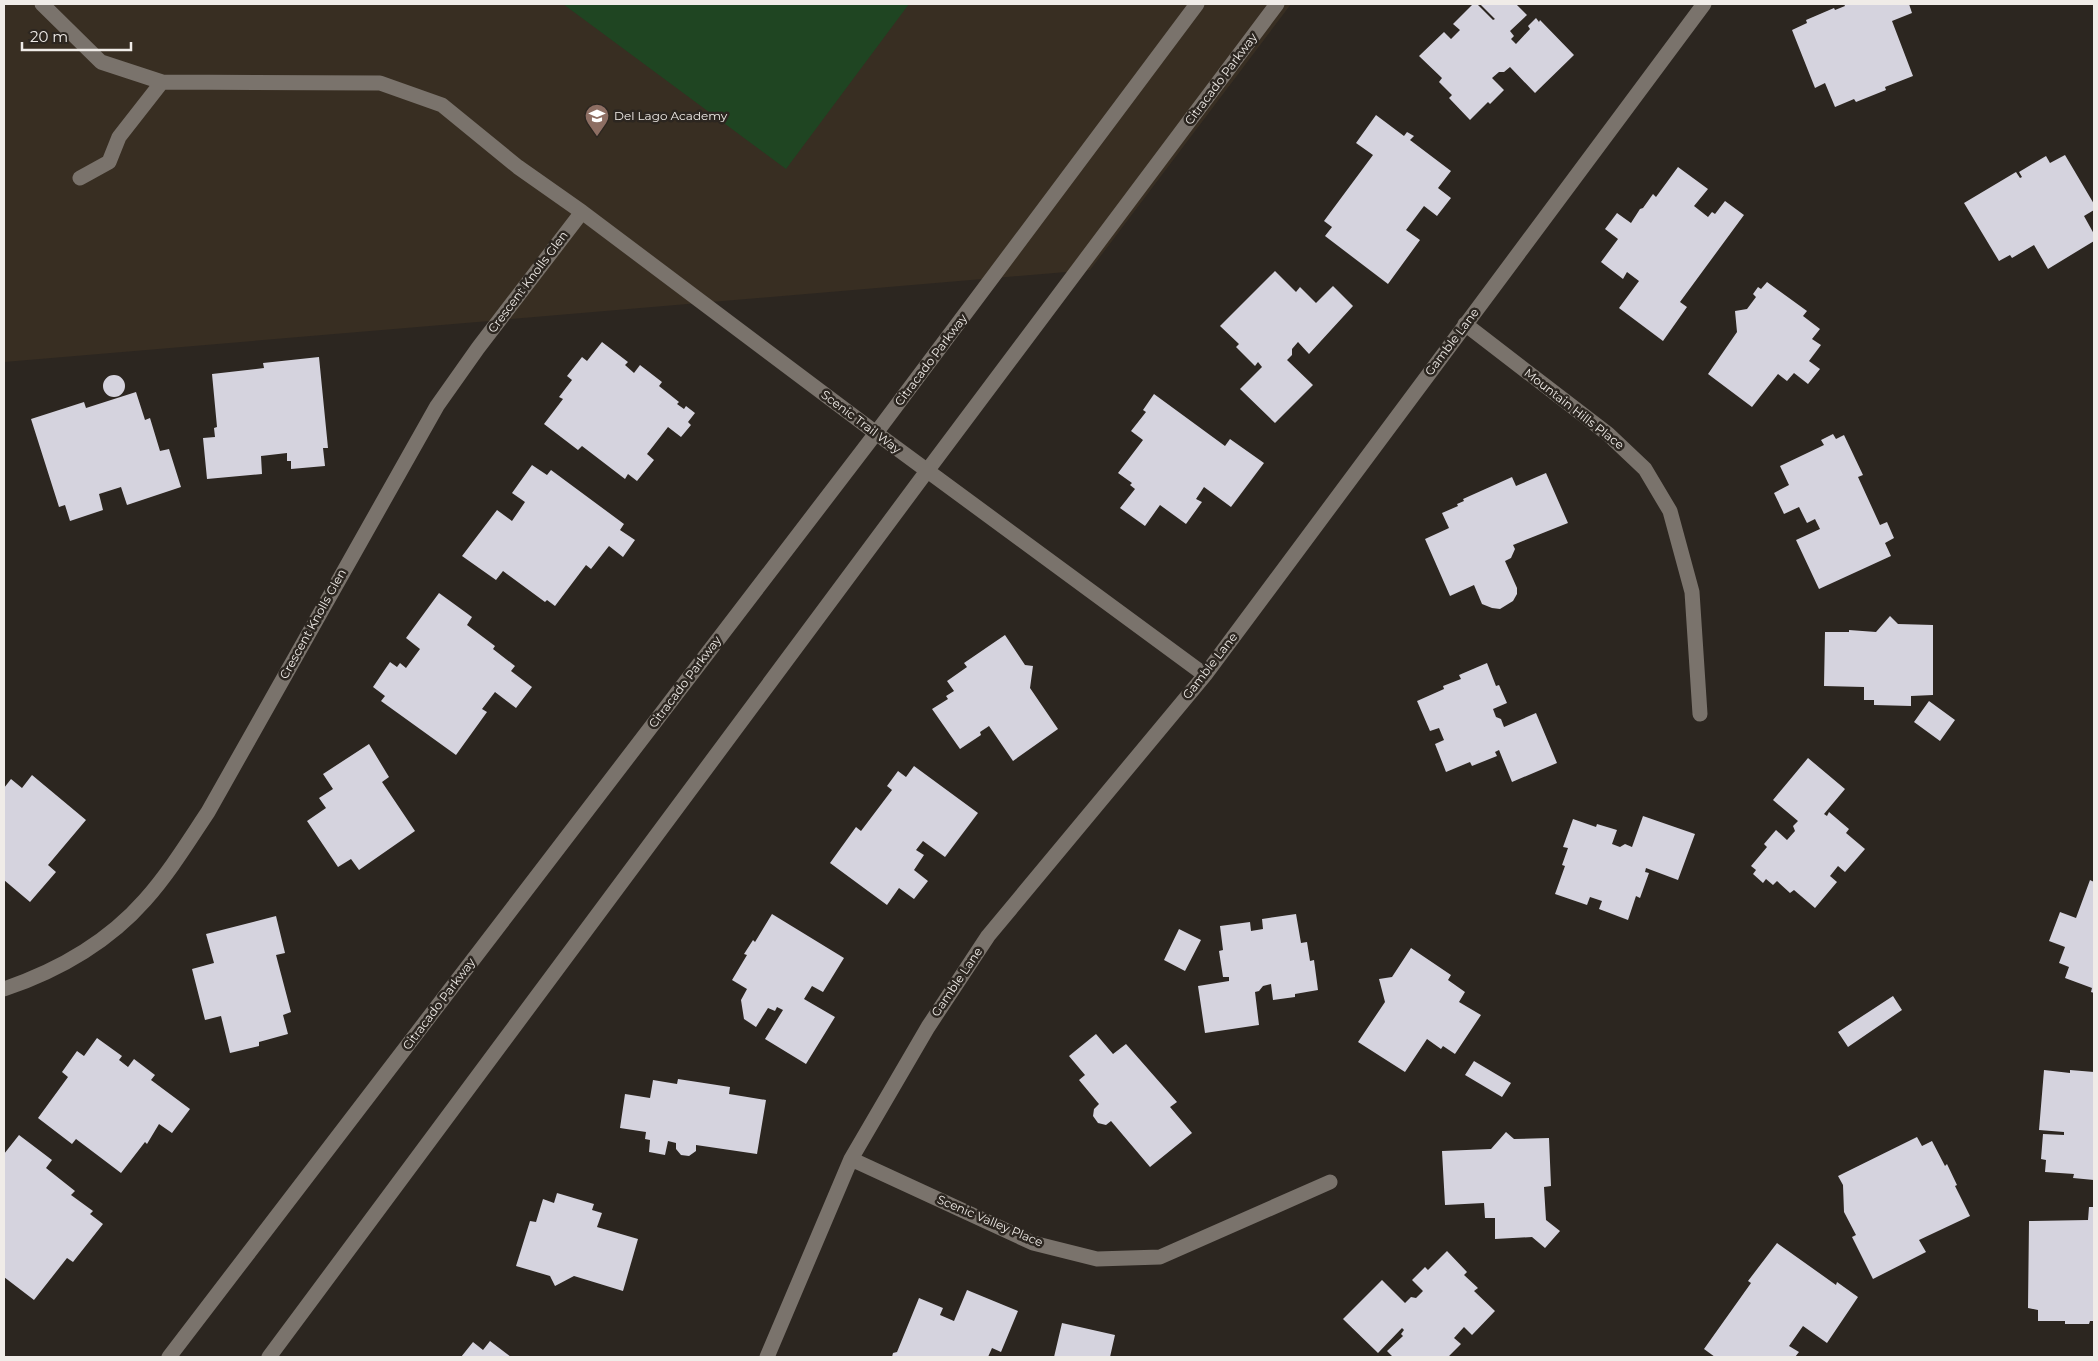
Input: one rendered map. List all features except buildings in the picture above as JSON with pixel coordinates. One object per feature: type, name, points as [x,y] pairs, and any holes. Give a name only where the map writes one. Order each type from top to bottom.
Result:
[{"type":"street","name":"Scenic Trail Way","points":[[42,4],[102,62],[162,82],[380,82],[442,105],[518,167],[582,212],[927,471],[1205,675]]},
{"type":"street","name":"Citracado Parkway","points":[[169,1357],[876,433],[1197,4]]},
{"type":"street","name":"Citracado Parkway","points":[[269,1357],[927,471],[1277,4]]},
{"type":"street","name":"Gamble Lane","points":[[767,1357],[851,1159],[928,1027],[988,936],[1205,675],[1704,4]]},
{"type":"street","points":[[80,178],[109,162],[119,137],[162,82]]},
{"type":"street","name":"Crescent Knolls Glen","points":[[4,989],[57,968],[112,932],[146,900],[178,858],[208,812],[436,406],[582,212]]},
{"type":"street","name":"Mountain Hills Place","points":[[1465,324],[1608,434],[1645,469],[1670,511],[1692,592],[1700,714]]},
{"type":"street","name":"Scenic Valley Place","points":[[851,1159],[1033,1242],[1097,1259],[1160,1257],[1330,1182]]},
{"type":"shaded area","name":"Del Lago Academy","points":[[4,4],[1291,4],[1090,270],[4,362]]},
{"type":"green space","points":[[563,4],[909,4],[786,169]]},
{"type":"place","name":"Del Lago Academy","points":[[597,137]]}]
